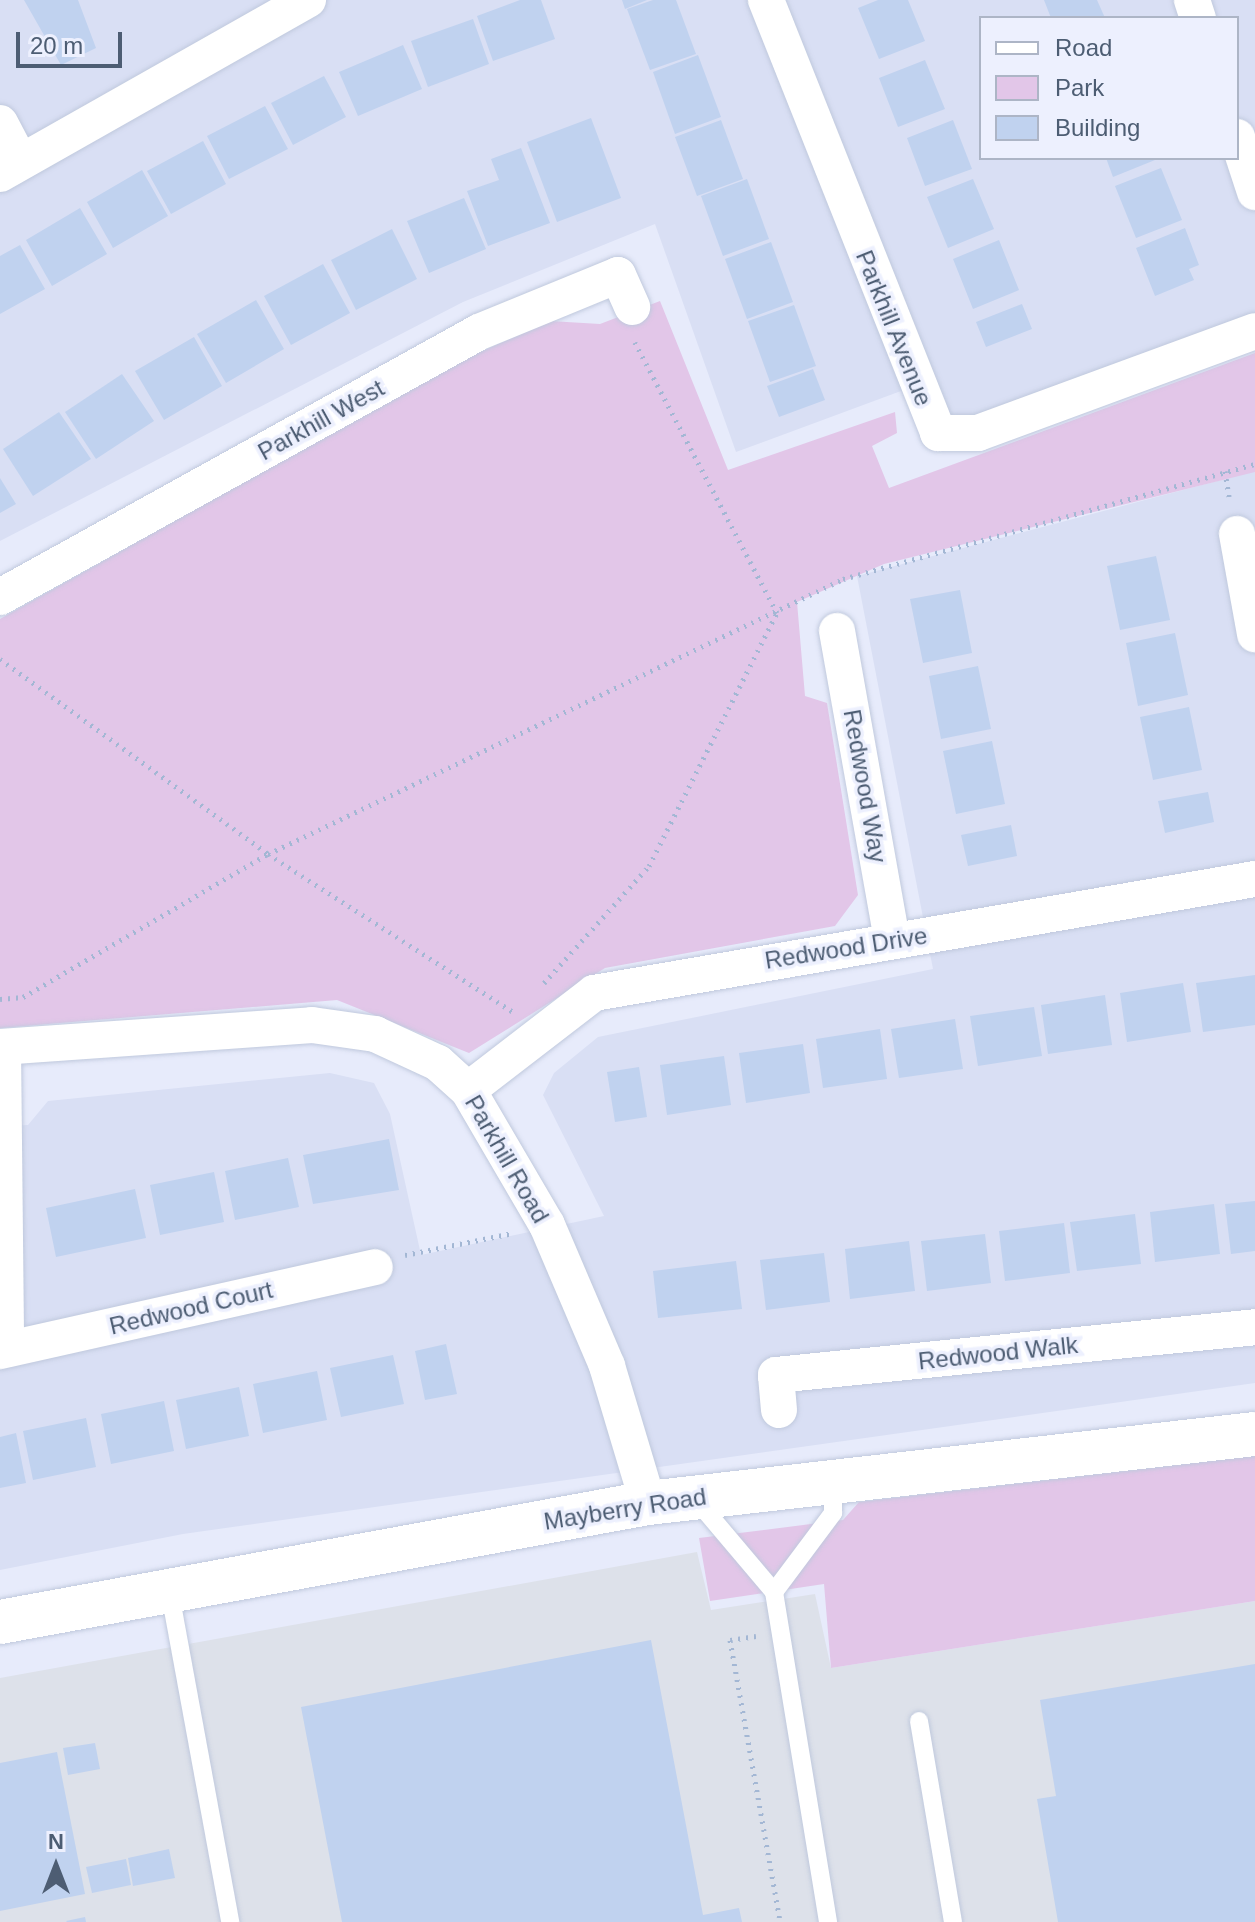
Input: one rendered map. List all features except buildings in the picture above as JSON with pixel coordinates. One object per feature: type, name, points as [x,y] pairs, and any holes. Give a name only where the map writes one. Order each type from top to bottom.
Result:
[{"type":"street","points":[[0,123],[10,168],[308,0]]},
{"type":"street","name":"Parkhill Avenue","points":[[766,0],[930,440],[978,433],[1255,331]]},
{"type":"street","points":[[1239,143],[1255,192]]},
{"type":"street","name":"Parkhill West","points":[[0,597],[479,332],[618,275],[629,316]]},
{"type":"street","points":[[1237,534],[1255,634]]},
{"type":"street","name":"Redwood Way","points":[[837,631],[892,941]]},
{"type":"street","name":"Redwood Drive","points":[[468,1090],[594,993],[1255,879]]},
{"type":"street","name":"Parkhill Road","points":[[2,1047],[312,1025],[375,1034],[438,1063],[468,1090],[547,1225],[607,1366],[648,1503]]},
{"type":"street","name":"Redwood Court","points":[[2,1047],[3,1350],[389,1261]]},
{"type":"street","name":"Redwood Walk","points":[[779,1410],[776,1375],[1255,1327]]},
{"type":"street","name":"Mayberry Road","points":[[0,1622],[169,1585],[648,1503],[1255,1434]]},
{"type":"lane","points":[[774,1592],[833,1513],[833,1480]]},
{"type":"lane","points":[[693,1497],[774,1592],[828,1922]]},
{"type":"lane","points":[[169,1585],[230,1922]]},
{"type":"lane","points":[[919,1721],[953,1922]]},
{"type":"path","points":[[629,316],[777,613]]},
{"type":"path","points":[[0,999],[23,997],[268,854],[843,579],[1255,464]]},
{"type":"path","points":[[1225,471],[1229,497]]},
{"type":"path","points":[[537,991],[649,866],[777,613]]},
{"type":"path","points":[[0,659],[268,854],[516,1014],[527,1003]]},
{"type":"path","points":[[389,1261],[514,1233]]},
{"type":"path","points":[[780,1631],[730,1640],[780,1922]]},
{"type":"shaded area","points":[[0,0],[1255,0],[1255,328],[946,434],[901,391],[736,452],[655,224],[463,302],[0,541]]},
{"type":"shaded area","points":[[1255,471],[1255,1383],[183,1534],[0,1570],[0,1126],[28,1125],[48,1101],[330,1073],[374,1083],[390,1114],[421,1255],[604,1216],[543,1095],[554,1073],[598,1037],[933,969],[857,576]]},
{"type":"shaded area","points":[[697,1552],[711,1610],[815,1594],[831,1668],[1255,1601],[1255,1922],[0,1922],[0,1678]]},
{"type":"green space","points":[[660,301],[728,470],[895,412],[897,433],[872,446],[889,488],[1255,353],[1255,472],[884,564],[797,602],[805,696],[827,703],[858,895],[835,926],[605,968],[469,1053],[337,1000],[0,1028],[0,619],[456,363],[550,321],[600,324]]},
{"type":"green space","points":[[1255,1456],[1255,1601],[831,1668],[824,1584],[710,1601],[699,1538],[843,1520],[859,1502]]}]
